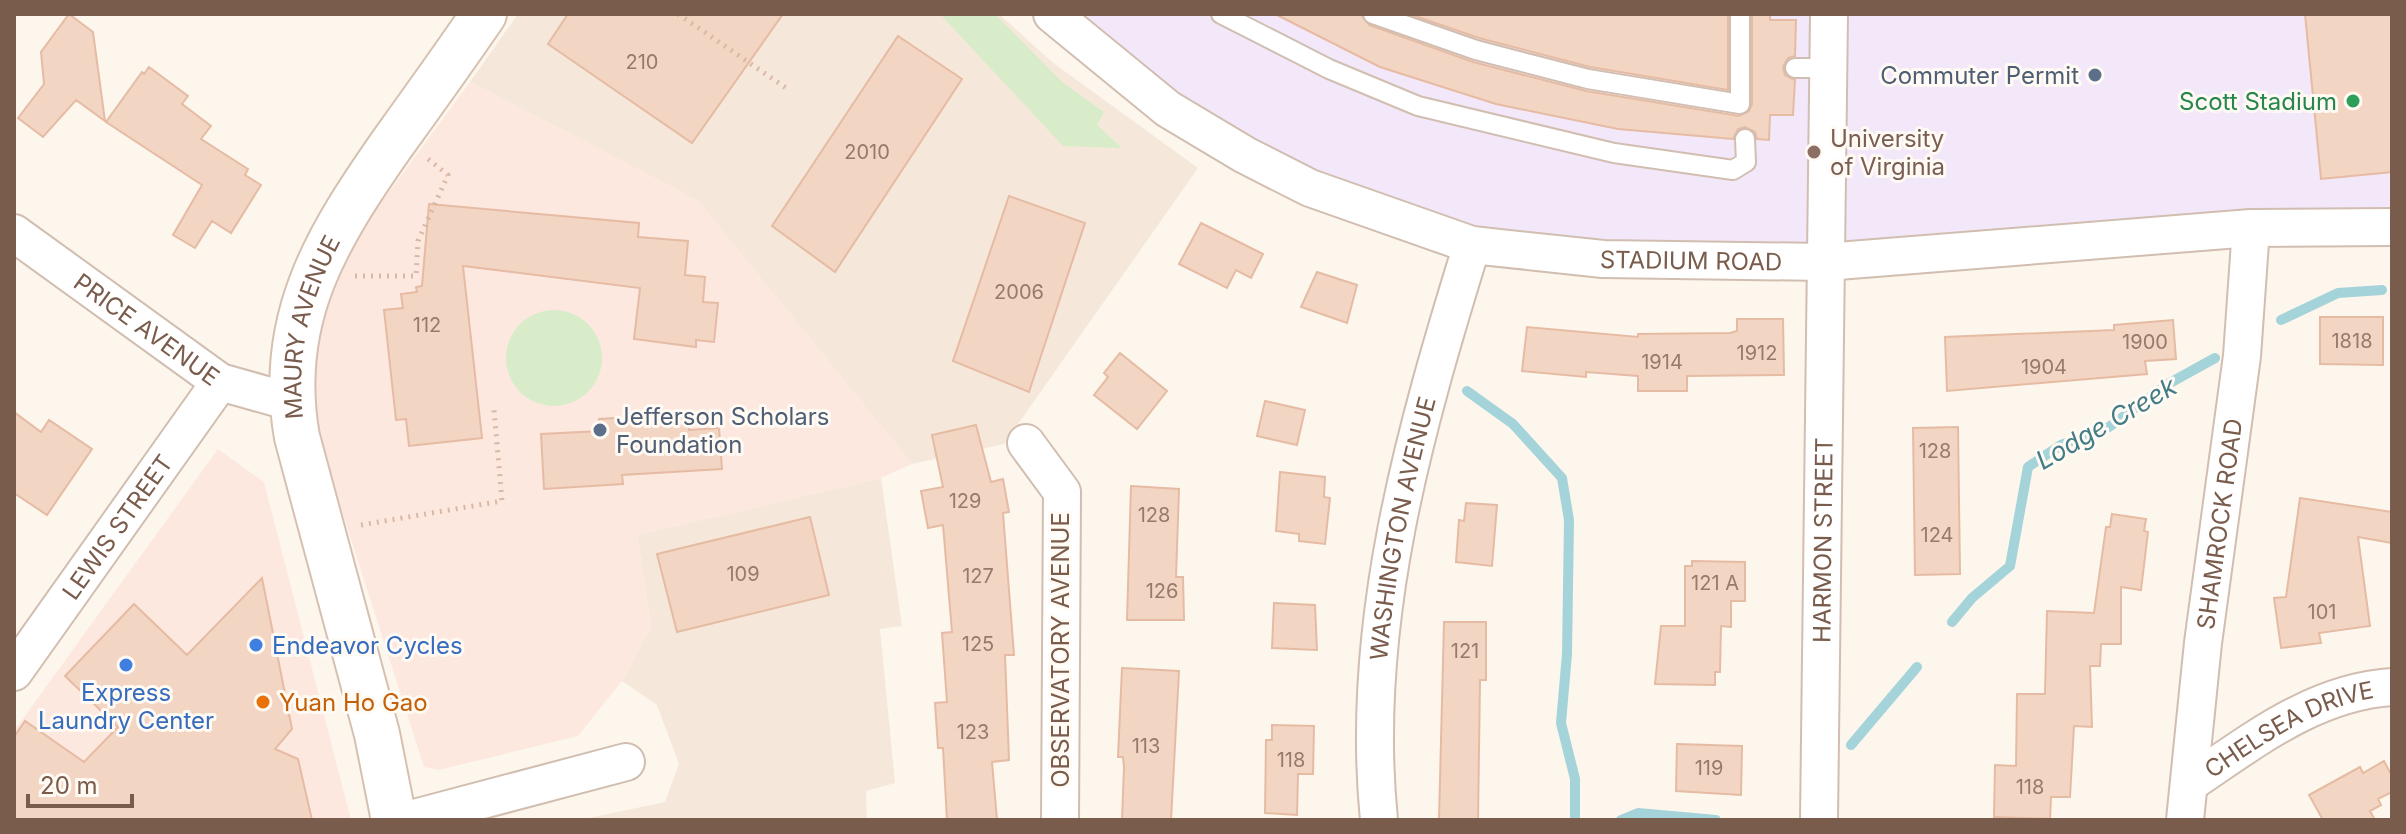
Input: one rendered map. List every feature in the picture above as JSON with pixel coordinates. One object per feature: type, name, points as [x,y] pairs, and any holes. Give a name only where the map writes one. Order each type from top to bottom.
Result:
[{"type":"main road","name":"MAURY AVENUE","points":[[394,820],[377,734],[317,518],[291,402],[296,331],[327,244],[349,205],[484,14]]},
{"type":"street","name":"STADIUM ROAD","points":[[1052,14],[1168,109],[1245,155],[1350,204],[1472,245],[1603,259],[1825,262],[2251,228],[2392,227]]},
{"type":"street","name":"HARMON STREET","points":[[1819,820],[1825,262],[1812,68],[1829,14]]},
{"type":"street","name":"SHAMROCK ROAD","points":[[2185,820],[2203,643],[2221,532],[2242,356],[2251,228]]},
{"type":"street","name":"PRICE AVENUE","points":[[14,233],[220,382],[291,402]]},
{"type":"street","name":"WASHINGTON AVENUE","points":[[1379,820],[1380,650],[1394,539],[1425,397],[1472,245]]},
{"type":"street","name":"LEWIS STREET","points":[[14,672],[220,382]]},
{"type":"street","name":"OBSERVATORY AVENUE","points":[[1026,443],[1062,492],[1060,820]]},
{"type":"street","name":"CHELSEA DRIVE","points":[[2190,783],[2283,722],[2339,695],[2392,687]]},
{"type":"street","points":[[407,820],[626,762]]},
{"type":"lane","points":[[1221,14],[1329,69],[1418,106],[1519,133],[1614,153],[1733,170],[1746,162],[1745,139]]},
{"type":"lane","points":[[1373,14],[1476,50],[1588,79],[1740,104],[1740,14]]},
{"type":"path","points":[[678,14],[789,90]]},
{"type":"path","points":[[357,276],[416,276],[418,241],[448,175],[418,151]]},
{"type":"path","points":[[349,528],[502,501],[494,410]]},
{"type":"shaded area","points":[[518,14],[999,14],[1052,62],[1198,168],[1004,444],[912,464],[698,201],[470,82]]},
{"type":"shaded area","name":"University of Virginia","points":[[1043,14],[2392,14],[2392,223],[1601,267],[1276,176]]},
{"type":"shaded area","name":"Jefferson Scholars Foundation","points":[[470,82],[698,201],[912,464],[881,478],[637,535],[651,627],[622,681],[578,736],[439,770],[424,767],[305,396],[333,268]]},
{"type":"shaded area","points":[[218,449],[264,482],[351,820],[14,820],[14,731]]},
{"type":"shaded area","points":[[881,478],[902,626],[880,629],[895,783],[866,791],[867,820],[579,820],[665,802],[679,764],[657,705],[622,681],[651,627],[637,535]]},
{"type":"green space","points":[[940,14],[995,14],[1062,82],[1104,112],[1097,125],[1122,148],[1063,146]]},
{"type":"green space","points":[[554,310],[572,314],[588,324],[598,340],[602,358],[598,376],[588,392],[572,402],[554,406],[536,402],[520,392],[510,376],[506,358],[510,340],[520,324],[536,314]]},
{"type":"building","points":[[69,14],[93,32],[105,121],[76,100],[43,137],[18,118],[44,84],[41,52]]},
{"type":"building","points":[[568,14],[783,14],[692,143],[548,44]]},
{"type":"building","points":[[1275,14],[1361,14],[1369,25],[1473,62],[1586,91],[1739,116],[1749,111],[1752,104],[1752,14],[1770,14],[1770,20],[1796,20],[1795,56],[1788,58],[1783,67],[1785,75],[1795,80],[1793,115],[1770,115],[1769,140],[1757,139],[1755,132],[1745,127],[1738,129],[1733,139],[1618,129],[1496,104],[1380,67]]},
{"type":"building","points":[[1409,14],[1728,14],[1728,90],[1590,67],[1479,38]]},
{"type":"building","name":"Scott Stadium","points":[[2305,14],[2392,14],[2392,172],[2321,179]]},
{"type":"building","points":[[898,36],[962,79],[835,272],[772,226]]},
{"type":"building","points":[[149,67],[188,96],[182,104],[211,126],[201,139],[248,169],[245,175],[261,185],[231,233],[212,221],[195,248],[173,235],[202,185],[106,122],[142,72],[144,74]]},
{"type":"building","points":[[1009,196],[1085,223],[1029,392],[953,361]]},
{"type":"building","points":[[429,204],[639,223],[638,237],[688,241],[685,275],[705,277],[703,302],[718,303],[714,342],[696,340],[696,347],[634,339],[640,288],[463,266],[482,438],[409,446],[406,419],[396,420],[384,310],[403,308],[401,294],[417,292],[416,287],[422,286]]},
{"type":"building","points":[[1201,223],[1263,254],[1251,278],[1236,270],[1227,288],[1179,264]]},
{"type":"building","points":[[1317,272],[1357,285],[1347,323],[1301,307]]},
{"type":"building","points":[[2320,317],[2383,317],[2383,365],[2320,364]]},
{"type":"building","points":[[1737,319],[1783,319],[1784,375],[1687,376],[1687,391],[1638,391],[1638,376],[1586,372],[1586,377],[1522,371],[1527,327],[1638,337],[1638,334],[1730,333],[1737,331]]},
{"type":"building","points":[[2173,320],[2176,359],[2145,361],[2147,374],[1947,391],[1945,337],[2114,330],[2114,325]]},
{"type":"building","points":[[1120,353],[1167,391],[1137,429],[1094,395],[1108,377],[1104,373]]},
{"type":"building","points":[[1265,401],[1305,410],[1297,445],[1257,436]]},
{"type":"building","points":[[14,412],[41,432],[49,420],[92,449],[47,515],[14,493]]},
{"type":"building","points":[[688,414],[689,430],[719,428],[722,469],[622,475],[623,484],[544,489],[541,434],[600,431],[599,419]]},
{"type":"building","points":[[976,425],[991,482],[1003,479],[1009,512],[1003,513],[1014,655],[1005,655],[1009,760],[992,762],[997,820],[947,820],[943,748],[938,748],[935,703],[947,702],[942,633],[952,632],[943,525],[928,528],[921,491],[943,487],[932,435]]},
{"type":"building","points":[[1958,427],[1960,574],[1915,575],[1913,428]]},
{"type":"building","points":[[1280,472],[1325,477],[1324,497],[1330,498],[1325,544],[1299,541],[1299,534],[1276,531]]},
{"type":"building","points":[[1131,486],[1179,489],[1176,577],[1183,577],[1184,620],[1127,620]]},
{"type":"building","points":[[2300,498],[2392,512],[2392,543],[2358,537],[2370,626],[2319,633],[2321,643],[2281,648],[2274,598],[2286,597]]},
{"type":"building","points":[[1466,503],[1497,505],[1492,566],[1456,562],[1459,520],[1464,521]]},
{"type":"building","points":[[2112,514],[2146,519],[2144,531],[2148,532],[2141,590],[2121,587],[2121,644],[2101,644],[2100,666],[2090,666],[2092,727],[2074,726],[2070,797],[2051,797],[2050,819],[1994,817],[1995,765],[2016,766],[2017,694],[2045,694],[2047,611],[2094,613],[2106,527],[2110,527]]},
{"type":"building","points":[[810,517],[829,595],[677,632],[657,554]]},
{"type":"building","points":[[1692,561],[1745,562],[1745,601],[1731,601],[1731,627],[1721,626],[1720,672],[1715,672],[1715,685],[1655,684],[1661,626],[1685,626],[1685,566],[1692,566]]},
{"type":"building","points":[[262,578],[292,729],[275,749],[298,759],[312,820],[14,820],[14,737],[25,721],[84,762],[118,727],[65,676],[134,604],[187,655]]},
{"type":"building","points":[[1274,603],[1315,605],[1317,650],[1272,648]]},
{"type":"building","points":[[1444,622],[1486,622],[1486,680],[1480,680],[1478,820],[1439,820]]},
{"type":"building","points":[[1122,668],[1179,671],[1171,820],[1122,820],[1124,767],[1123,757],[1118,757]]},
{"type":"building","points":[[1272,725],[1314,726],[1313,774],[1298,774],[1297,815],[1265,813],[1266,740],[1272,740]]},
{"type":"building","points":[[1677,744],[1742,746],[1741,795],[1676,791]]},
{"type":"building","points":[[2384,761],[2392,776],[2392,792],[2378,799],[2381,805],[2370,811],[2375,820],[2323,820],[2309,795],[2360,767],[2363,773]]},
{"type":"waterway","name":"Lodge Creek","points":[[2281,320],[2338,293],[2382,290]]},
{"type":"waterway","name":"Lodge Creek","points":[[1952,622],[1972,598],[2010,566],[2028,467],[2061,445],[2109,427],[2168,384],[2215,358]]},
{"type":"waterway","points":[[1467,391],[1513,424],[1562,478],[1569,520],[1567,654],[1561,723],[1575,779],[1575,820]]},
{"type":"waterway","name":"Lodge Creek","points":[[1851,745],[1917,667]]},
{"type":"waterway","name":"Lodge Creek","points":[[1621,820],[1638,813],[1716,820]]},
{"type":"place","name":"Commuter Permit","points":[[2095,75]]},
{"type":"place","name":"Scott Stadium","points":[[2353,101]]},
{"type":"place","name":"University of Virginia","points":[[1814,152]]},
{"type":"place","name":"Jefferson Scholars Foundation","points":[[600,430]]},
{"type":"place","name":"Endeavor Cycles","points":[[256,645]]},
{"type":"place","name":"Express Laundry Center","points":[[126,665]]},
{"type":"place","name":"Yuan Ho Gao","points":[[263,702]]}]
